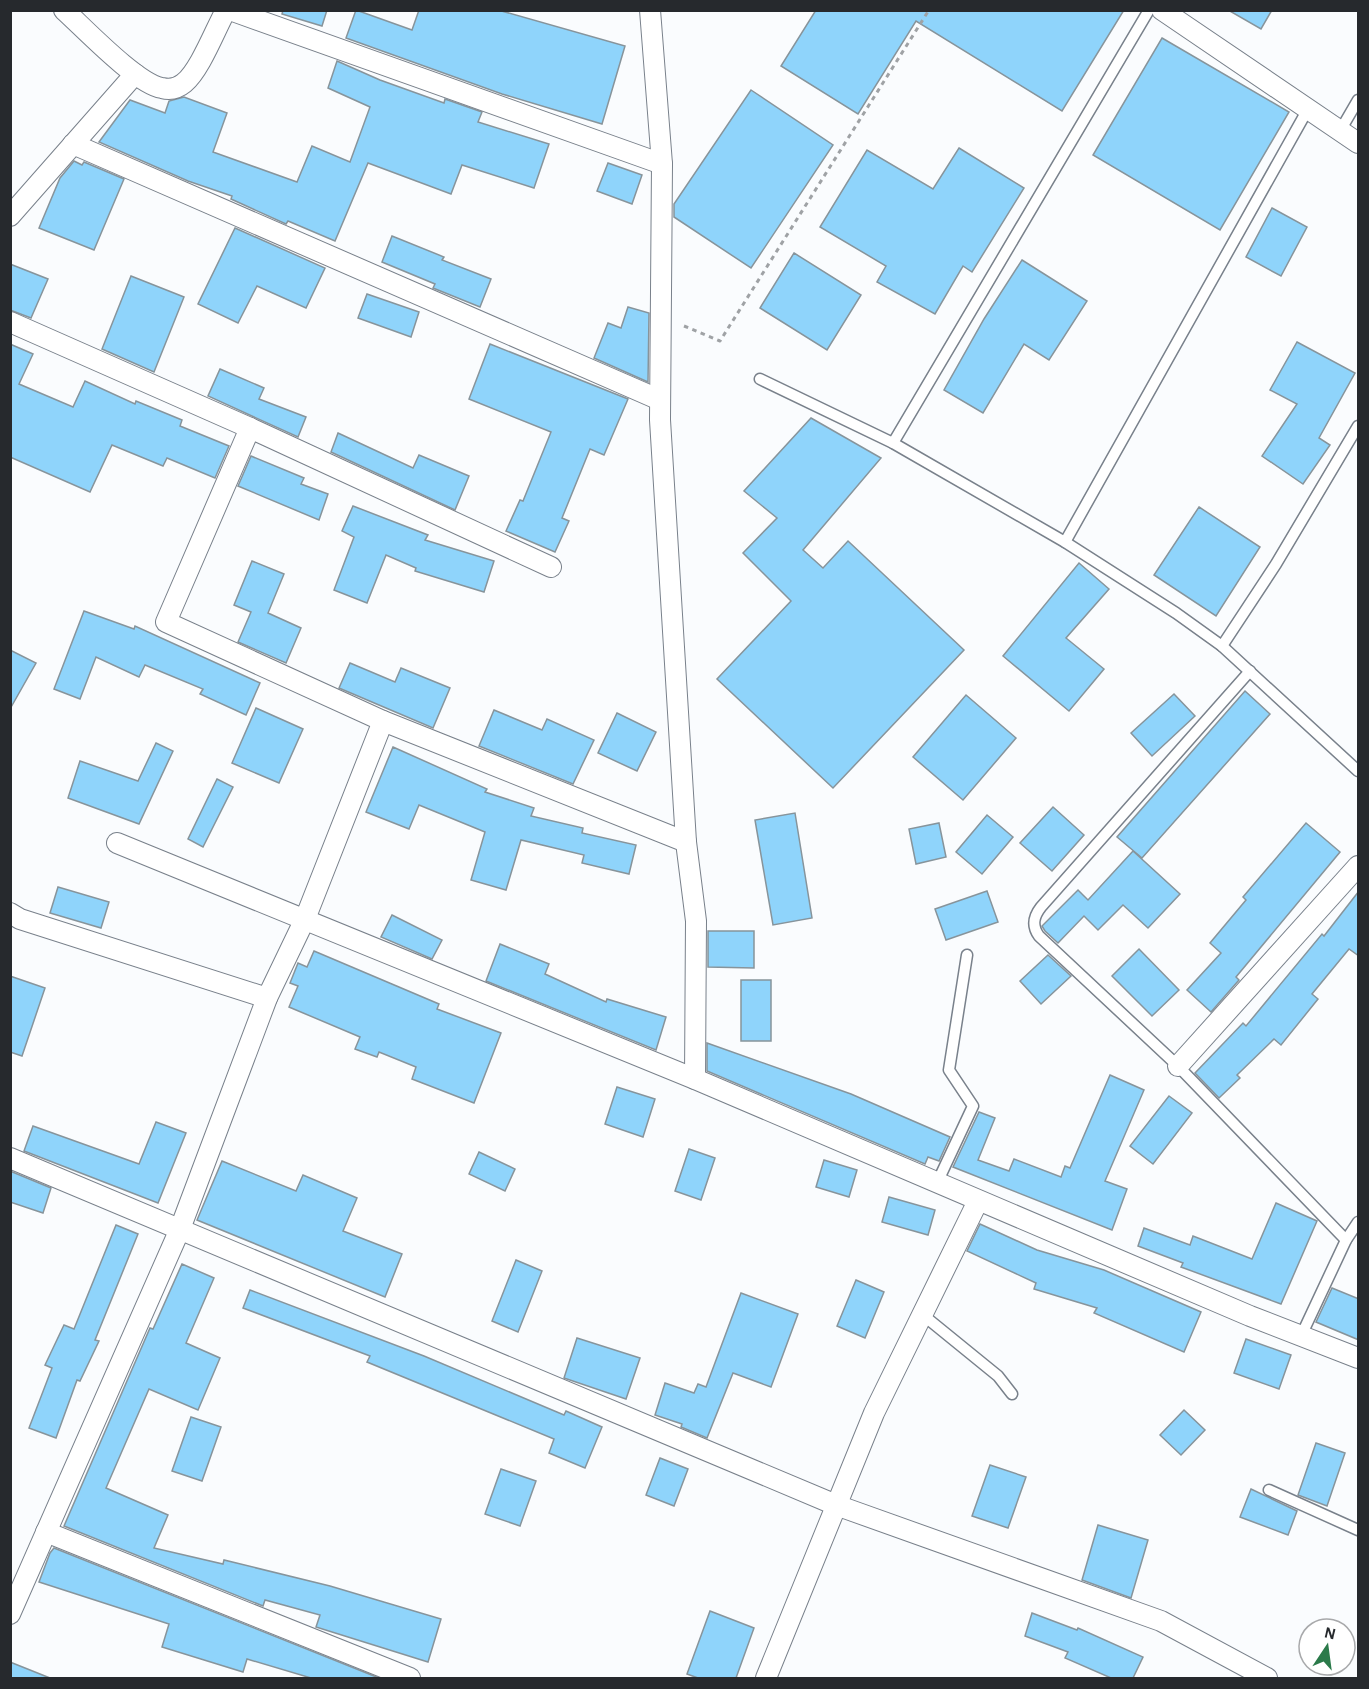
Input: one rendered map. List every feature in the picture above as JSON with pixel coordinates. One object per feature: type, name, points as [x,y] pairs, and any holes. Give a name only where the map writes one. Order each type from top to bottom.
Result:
[{"type":"street","points":[[64,10],[135,74],[160,88],[174,89],[184,83],[228,10],[662,164]]},
{"type":"street","points":[[650,10],[662,164],[660,400],[686,842],[696,921],[695,1079]]},
{"type":"street","points":[[1162,10],[1359,143]]},
{"type":"street","points":[[10,216],[135,74]]},
{"type":"street","points":[[73,144],[660,400]]},
{"type":"street","points":[[10,322],[250,428],[551,567]]},
{"type":"street","points":[[250,428],[166,622],[383,721],[686,842]]},
{"type":"street","points":[[10,1614],[180,1229],[267,998],[305,919],[383,721]]},
{"type":"street","points":[[117,843],[695,1079],[978,1201],[1359,1358]]},
{"type":"street","points":[[1178,1066],[1359,866]]},
{"type":"street","points":[[14,923],[267,998]]},
{"type":"street","points":[[10,1158],[836,1505],[1161,1621],[1267,1678]]},
{"type":"street","points":[[766,1678],[874,1413],[978,1201]]},
{"type":"street","points":[[46,1532],[375,1672],[410,1678]]},
{"type":"lane","points":[[893,443],[1149,10]]},
{"type":"lane","points":[[1340,131],[1359,100]]},
{"type":"lane","points":[[1065,542],[1308,109]]},
{"type":"lane","points":[[760,379],[893,443],[1065,542],[1222,646],[1359,771]]},
{"type":"lane","points":[[1222,646],[1276,564],[1359,426]]},
{"type":"lane","points":[[1250,671],[1048,898],[1034,919],[1034,926],[1038,936],[1178,1066],[1346,1240]]},
{"type":"lane","points":[[937,1183],[973,1106],[949,1070],[967,955]]},
{"type":"lane","points":[[1301,1336],[1346,1240],[1359,1222]]},
{"type":"lane","points":[[923,1316],[998,1376],[1012,1394]]},
{"type":"lane","points":[[1269,1490],[1359,1530]]},
{"type":"path","points":[[684,326],[720,341],[929,10]]},
{"type":"building","points":[[283,10],[327,10],[322,26],[282,14]]},
{"type":"building","points":[[356,10],[412,30],[419,10],[498,10],[625,46],[602,124],[502,94],[346,38]]},
{"type":"building","points":[[816,10],[1124,10],[1062,111],[916,21],[858,114],[781,66]]},
{"type":"building","points":[[1228,10],[1272,10],[1261,29]]},
{"type":"building","points":[[1162,38],[1289,112],[1220,230],[1093,155]]},
{"type":"building","points":[[337,61],[380,80],[444,103],[445,99],[482,112],[478,122],[549,144],[534,188],[462,165],[451,194],[368,163],[335,241],[288,221],[286,224],[231,199],[232,196],[188,181],[99,142],[130,100],[165,113],[169,101],[184,97],[227,113],[213,152],[297,182],[312,146],[350,162],[370,107],[328,88]]},
{"type":"building","points":[[751,90],[833,145],[751,268],[674,217],[674,204]]},
{"type":"building","points":[[959,148],[1024,188],[972,272],[963,266],[935,314],[877,282],[886,266],[820,227],[867,150],[933,189]]},
{"type":"building","points":[[74,161],[82,165],[84,162],[124,179],[94,250],[39,228],[60,178]]},
{"type":"building","points":[[608,163],[642,175],[632,204],[597,191]]},
{"type":"building","points":[[1272,208],[1307,227],[1281,276],[1246,257]]},
{"type":"building","points":[[235,228],[325,268],[306,308],[257,286],[238,323],[198,304]]},
{"type":"building","points":[[392,236],[444,257],[442,260],[491,279],[480,307],[433,288],[435,284],[382,262]]},
{"type":"building","points":[[794,253],[861,295],[827,350],[760,308]]},
{"type":"building","points":[[1022,260],[1087,301],[1049,360],[1024,344],[983,413],[944,390],[984,319]]},
{"type":"building","points":[[10,264],[48,279],[31,318],[10,310]]},
{"type":"building","points":[[131,276],[184,297],[154,372],[102,349]]},
{"type":"building","points":[[367,294],[419,312],[411,337],[358,318]]},
{"type":"building","points":[[628,307],[649,313],[648,382],[594,358],[608,323],[621,328]]},
{"type":"building","points":[[1297,342],[1355,373],[1319,438],[1330,445],[1303,484],[1262,456],[1297,404],[1270,390]]},
{"type":"building","points":[[10,344],[33,354],[19,384],[73,407],[85,381],[135,404],[136,401],[182,420],[180,426],[229,446],[215,478],[167,458],[163,466],[112,445],[90,492],[10,457]]},
{"type":"building","points":[[490,344],[628,399],[604,455],[590,449],[562,518],[569,521],[555,552],[506,531],[520,500],[523,501],[551,432],[469,399]]},
{"type":"building","points":[[220,369],[264,388],[259,399],[306,417],[298,437],[208,396]]},
{"type":"building","points":[[811,418],[881,458],[803,550],[823,568],[848,541],[964,650],[833,788],[717,679],[791,601],[743,553],[777,518],[744,491]]},
{"type":"building","points":[[338,433],[413,468],[419,455],[469,476],[455,510],[331,452]]},
{"type":"building","points":[[251,456],[304,478],[301,484],[328,494],[319,520],[238,486]]},
{"type":"building","points":[[353,506],[428,535],[425,540],[494,561],[484,592],[415,571],[416,568],[386,555],[367,603],[334,590],[354,537],[342,531]]},
{"type":"building","points":[[1199,507],[1260,547],[1216,616],[1154,575]]},
{"type":"building","points":[[252,561],[284,574],[268,613],[301,628],[286,663],[238,642],[251,612],[234,605]]},
{"type":"building","points":[[1079,563],[1109,589],[1066,638],[1104,669],[1069,711],[1003,656]]},
{"type":"building","points":[[84,611],[134,629],[135,626],[260,683],[246,715],[200,694],[203,689],[145,665],[139,677],[96,657],[80,699],[54,689]]},
{"type":"building","points":[[10,650],[36,663],[10,709]]},
{"type":"building","points":[[350,663],[395,682],[401,668],[450,688],[433,728],[339,688]]},
{"type":"building","points":[[1245,691],[1270,714],[1142,858],[1117,837]]},
{"type":"building","points":[[1174,694],[1195,716],[1152,756],[1131,733]]},
{"type":"building","points":[[966,695],[1016,738],[963,800],[913,757]]},
{"type":"building","points":[[256,708],[303,729],[279,783],[232,763]]},
{"type":"building","points":[[494,710],[542,730],[547,719],[594,740],[573,784],[479,746]]},
{"type":"building","points":[[617,713],[656,732],[637,771],[598,753]]},
{"type":"building","points":[[156,743],[173,751],[139,824],[68,798],[80,761],[138,781]]},
{"type":"building","points":[[393,747],[487,789],[485,792],[534,808],[531,816],[583,828],[582,833],[636,845],[629,874],[582,863],[584,855],[521,840],[506,890],[471,880],[485,832],[419,805],[409,829],[366,812]]},
{"type":"building","points":[[217,779],[233,787],[203,847],[188,839]]},
{"type":"building","points":[[1053,807],[1084,835],[1052,871],[1020,843]]},
{"type":"building","points":[[795,813],[812,918],[773,925],[755,820]]},
{"type":"building","points":[[987,815],[1013,837],[982,874],[956,852]]},
{"type":"building","points":[[939,823],[946,857],[916,864],[909,829]]},
{"type":"building","points":[[1306,823],[1340,852],[1236,977],[1239,980],[1211,1012],[1187,990],[1221,953],[1210,943],[1246,900],[1243,897]]},
{"type":"building","points":[[1133,851],[1180,894],[1148,928],[1123,905],[1098,930],[1084,916],[1058,943],[1045,931],[1042,926],[1078,890],[1088,900]]},
{"type":"building","points":[[58,887],[109,902],[101,928],[50,913]]},
{"type":"building","points":[[987,891],[998,922],[946,940],[935,909]]},
{"type":"building","points":[[1359,891],[1359,956],[1349,949],[1312,994],[1318,999],[1281,1045],[1274,1039],[1237,1075],[1240,1078],[1219,1098],[1195,1073],[1243,1023],[1246,1026],[1322,934],[1324,936]]},
{"type":"building","points":[[392,915],[442,940],[432,959],[381,937]]},
{"type":"building","points":[[708,931],[754,931],[754,968],[708,967]]},
{"type":"building","points":[[500,944],[549,964],[545,974],[606,1002],[607,999],[666,1017],[656,1050],[486,981]]},
{"type":"building","points":[[1139,949],[1179,990],[1152,1016],[1112,976]]},
{"type":"building","points":[[314,951],[439,1004],[437,1009],[501,1033],[474,1103],[412,1079],[416,1067],[379,1052],[377,1057],[355,1049],[360,1037],[289,1007],[298,986],[290,983],[298,963],[307,967]]},
{"type":"building","points":[[1048,955],[1071,976],[1041,1004],[1020,981]]},
{"type":"building","points":[[10,976],[45,988],[22,1056],[10,1052]]},
{"type":"building","points":[[741,980],[771,980],[771,1041],[741,1041]]},
{"type":"building","points":[[707,1043],[851,1094],[950,1137],[939,1161],[928,1157],[925,1164],[707,1071]]},
{"type":"building","points":[[1110,1075],[1144,1090],[1105,1181],[1127,1189],[1112,1230],[953,1167],[979,1112],[995,1118],[978,1160],[1009,1171],[1014,1159],[1061,1177],[1065,1166],[1070,1168]]},
{"type":"building","points":[[617,1087],[655,1099],[643,1137],[605,1124]]},
{"type":"building","points":[[1169,1096],[1192,1113],[1153,1164],[1130,1146]]},
{"type":"building","points":[[156,1122],[186,1133],[158,1203],[24,1151],[33,1126],[139,1164]]},
{"type":"building","points":[[689,1149],[715,1158],[701,1200],[675,1191]]},
{"type":"building","points":[[479,1152],[515,1169],[505,1191],[469,1174]]},
{"type":"building","points":[[824,1160],[857,1170],[849,1197],[816,1187]]},
{"type":"building","points":[[222,1161],[296,1191],[303,1175],[357,1198],[343,1231],[402,1254],[385,1297],[197,1220]]},
{"type":"building","points":[[10,1171],[51,1188],[43,1213],[10,1202]]},
{"type":"building","points":[[889,1197],[935,1210],[928,1235],[882,1222]]},
{"type":"building","points":[[1276,1203],[1317,1221],[1281,1304],[1181,1267],[1183,1263],[1138,1246],[1144,1228],[1190,1245],[1193,1236],[1252,1259]]},
{"type":"building","points":[[980,1224],[1037,1250],[1104,1270],[1201,1312],[1184,1352],[1094,1313],[1097,1308],[1034,1289],[1036,1283],[967,1251]]},
{"type":"building","points":[[116,1225],[138,1234],[95,1340],[99,1341],[80,1381],[77,1380],[56,1438],[29,1428],[52,1368],[45,1365],[64,1325],[74,1329]]},
{"type":"building","points":[[516,1260],[542,1271],[518,1332],[492,1321]]},
{"type":"building","points":[[182,1264],[214,1278],[186,1343],[220,1358],[198,1410],[149,1389],[106,1488],[168,1515],[154,1548],[223,1564],[224,1560],[330,1586],[441,1619],[428,1662],[316,1627],[320,1615],[265,1600],[263,1606],[64,1526],[150,1328],[153,1329]]},
{"type":"building","points":[[856,1280],[884,1292],[865,1338],[837,1326]]},
{"type":"building","points":[[1332,1288],[1359,1299],[1359,1340],[1316,1322]]},
{"type":"building","points":[[250,1290],[424,1356],[564,1415],[566,1411],[602,1427],[585,1468],[549,1453],[554,1439],[367,1362],[370,1356],[243,1308]]},
{"type":"building","points":[[741,1293],[798,1314],[771,1387],[733,1373],[707,1438],[681,1427],[682,1424],[655,1415],[665,1383],[694,1393],[698,1384],[706,1387]]},
{"type":"building","points":[[577,1338],[640,1358],[626,1399],[564,1378]]},
{"type":"building","points":[[1246,1339],[1291,1355],[1279,1389],[1234,1373]]},
{"type":"building","points":[[1184,1410],[1205,1430],[1181,1455],[1160,1435]]},
{"type":"building","points":[[191,1417],[221,1427],[202,1481],[172,1471]]},
{"type":"building","points":[[1316,1443],[1345,1453],[1327,1506],[1298,1495]]},
{"type":"building","points":[[660,1458],[688,1469],[674,1506],[646,1495]]},
{"type":"building","points":[[990,1465],[1026,1477],[1008,1528],[972,1516]]},
{"type":"building","points":[[501,1469],[536,1481],[520,1526],[485,1514]]},
{"type":"building","points":[[1251,1489],[1297,1511],[1288,1535],[1240,1517]]},
{"type":"building","points":[[1098,1525],[1148,1540],[1131,1598],[1082,1580]]},
{"type":"building","points":[[54,1548],[379,1678],[311,1678],[247,1659],[243,1672],[162,1647],[169,1624],[39,1582]]},
{"type":"building","points":[[710,1611],[754,1628],[736,1678],[698,1678],[687,1674]]},
{"type":"building","points":[[1032,1613],[1077,1630],[1078,1628],[1143,1657],[1133,1678],[1111,1678],[1065,1658],[1068,1652],[1025,1636]]},
{"type":"building","points":[[10,1662],[50,1678],[10,1678]]}]
